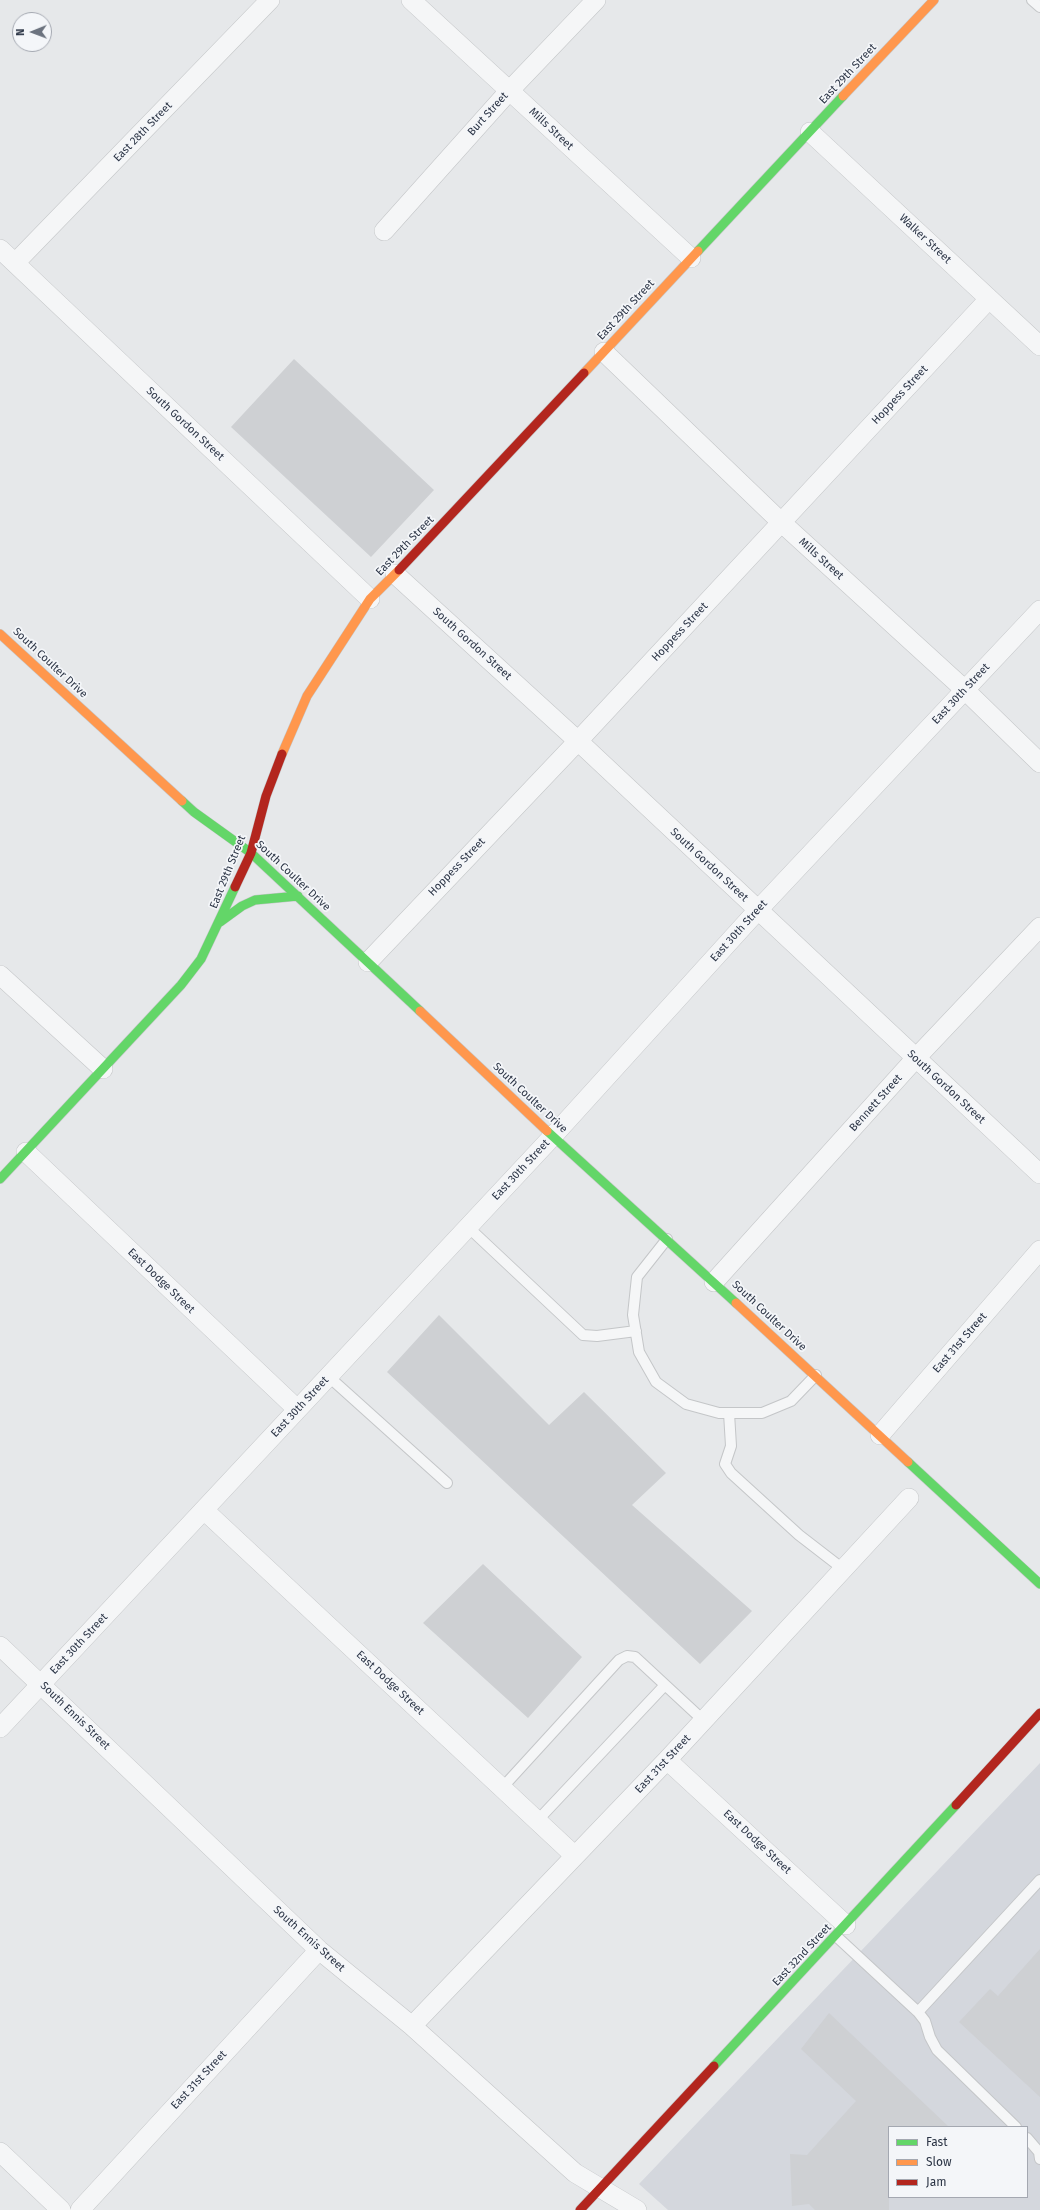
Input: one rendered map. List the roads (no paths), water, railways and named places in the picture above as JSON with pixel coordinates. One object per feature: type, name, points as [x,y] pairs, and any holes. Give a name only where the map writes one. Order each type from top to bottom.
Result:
[{"type":"street","name":"East 28th Street","points":[[15,263],[270,0]]},
{"type":"street","name":"Mills Street","points":[[411,0],[691,258]]},
{"type":"street","name":"Burt Street","points":[[384,231],[510,90],[596,0]]},
{"type":"street","name":"East 29th Street","points":[[0,1179],[181,985],[201,959],[252,853],[266,796],[290,732],[303,704],[370,598],[395,574],[604,352],[810,132],[930,1]]},
{"type":"street","name":"Walker Street","points":[[810,132],[1040,346]]},
{"type":"street","name":"South Gordon Street","points":[[0,249],[370,598]]},
{"type":"street","name":"Hoppess Street","points":[[368,962],[578,741],[989,299]]},
{"type":"street","name":"Mills Street","points":[[604,352],[782,523],[965,690],[1040,763]]},
{"type":"street","name":"South Gordon Street","points":[[395,574],[578,741],[757,911],[1040,1174]]},
{"type":"street","name":"East 30th Street","points":[[0,1728],[468,1228],[757,911],[1040,610]]},
{"type":"street","name":"South Coulter Drive","points":[[2,639],[194,812],[252,853],[553,1136],[816,1375],[1040,1584]]},
{"type":"street","points":[[220,922],[242,906],[255,900],[298,896]]},
{"type":"street","name":"Bennett Street","points":[[714,1282],[915,1059],[1040,927]]},
{"type":"street","points":[[0,975],[103,1069]]},
{"type":"street","name":"East Dodge Street","points":[[26,1152],[297,1409]]},
{"type":"street","name":"East 31st Street","points":[[880,1435],[1040,1250]]},
{"type":"street","name":"East 31st Street","points":[[412,2026],[704,1721],[909,1498]]},
{"type":"street","name":"East Dodge Street","points":[[204,1510],[575,1856]]},
{"type":"street","name":"South Ennis Street","points":[[0,1646],[42,1684],[319,1950],[412,2026],[575,2173],[602,2187],[637,2210]]},
{"type":"street","name":"East 32nd Street","points":[[580,2210],[841,1930],[1040,1713]]},
{"type":"street","name":"East Dodge Street","points":[[667,1760],[841,1930]]},
{"type":"street","name":"East 31st Street","points":[[80,2210],[319,1950]]},
{"type":"street","points":[[0,2152],[61,2210]]},
{"type":"lane","points":[[1032,0],[1040,7]]},
{"type":"lane","points":[[468,1228],[584,1335],[597,1336],[636,1331]]},
{"type":"lane","points":[[666,1239],[636,1277],[633,1315],[639,1352],[656,1382],[686,1404],[719,1413],[762,1413],[791,1401],[816,1375]]},
{"type":"lane","points":[[328,1376],[447,1483]]},
{"type":"lane","points":[[729,1413],[731,1446],[725,1464],[731,1473],[799,1535],[844,1569]]},
{"type":"lane","points":[[502,1788],[619,1660],[627,1656],[635,1657],[704,1721]]},
{"type":"lane","points":[[537,1821],[665,1686]]},
{"type":"lane","points":[[918,2012],[1040,1880]]},
{"type":"lane","points":[[841,1930],[918,2012],[925,2021],[930,2037],[938,2050],[1015,2126]]},
{"type":"lane","points":[[1028,2139],[1039,2152],[1040,2160]]}]
